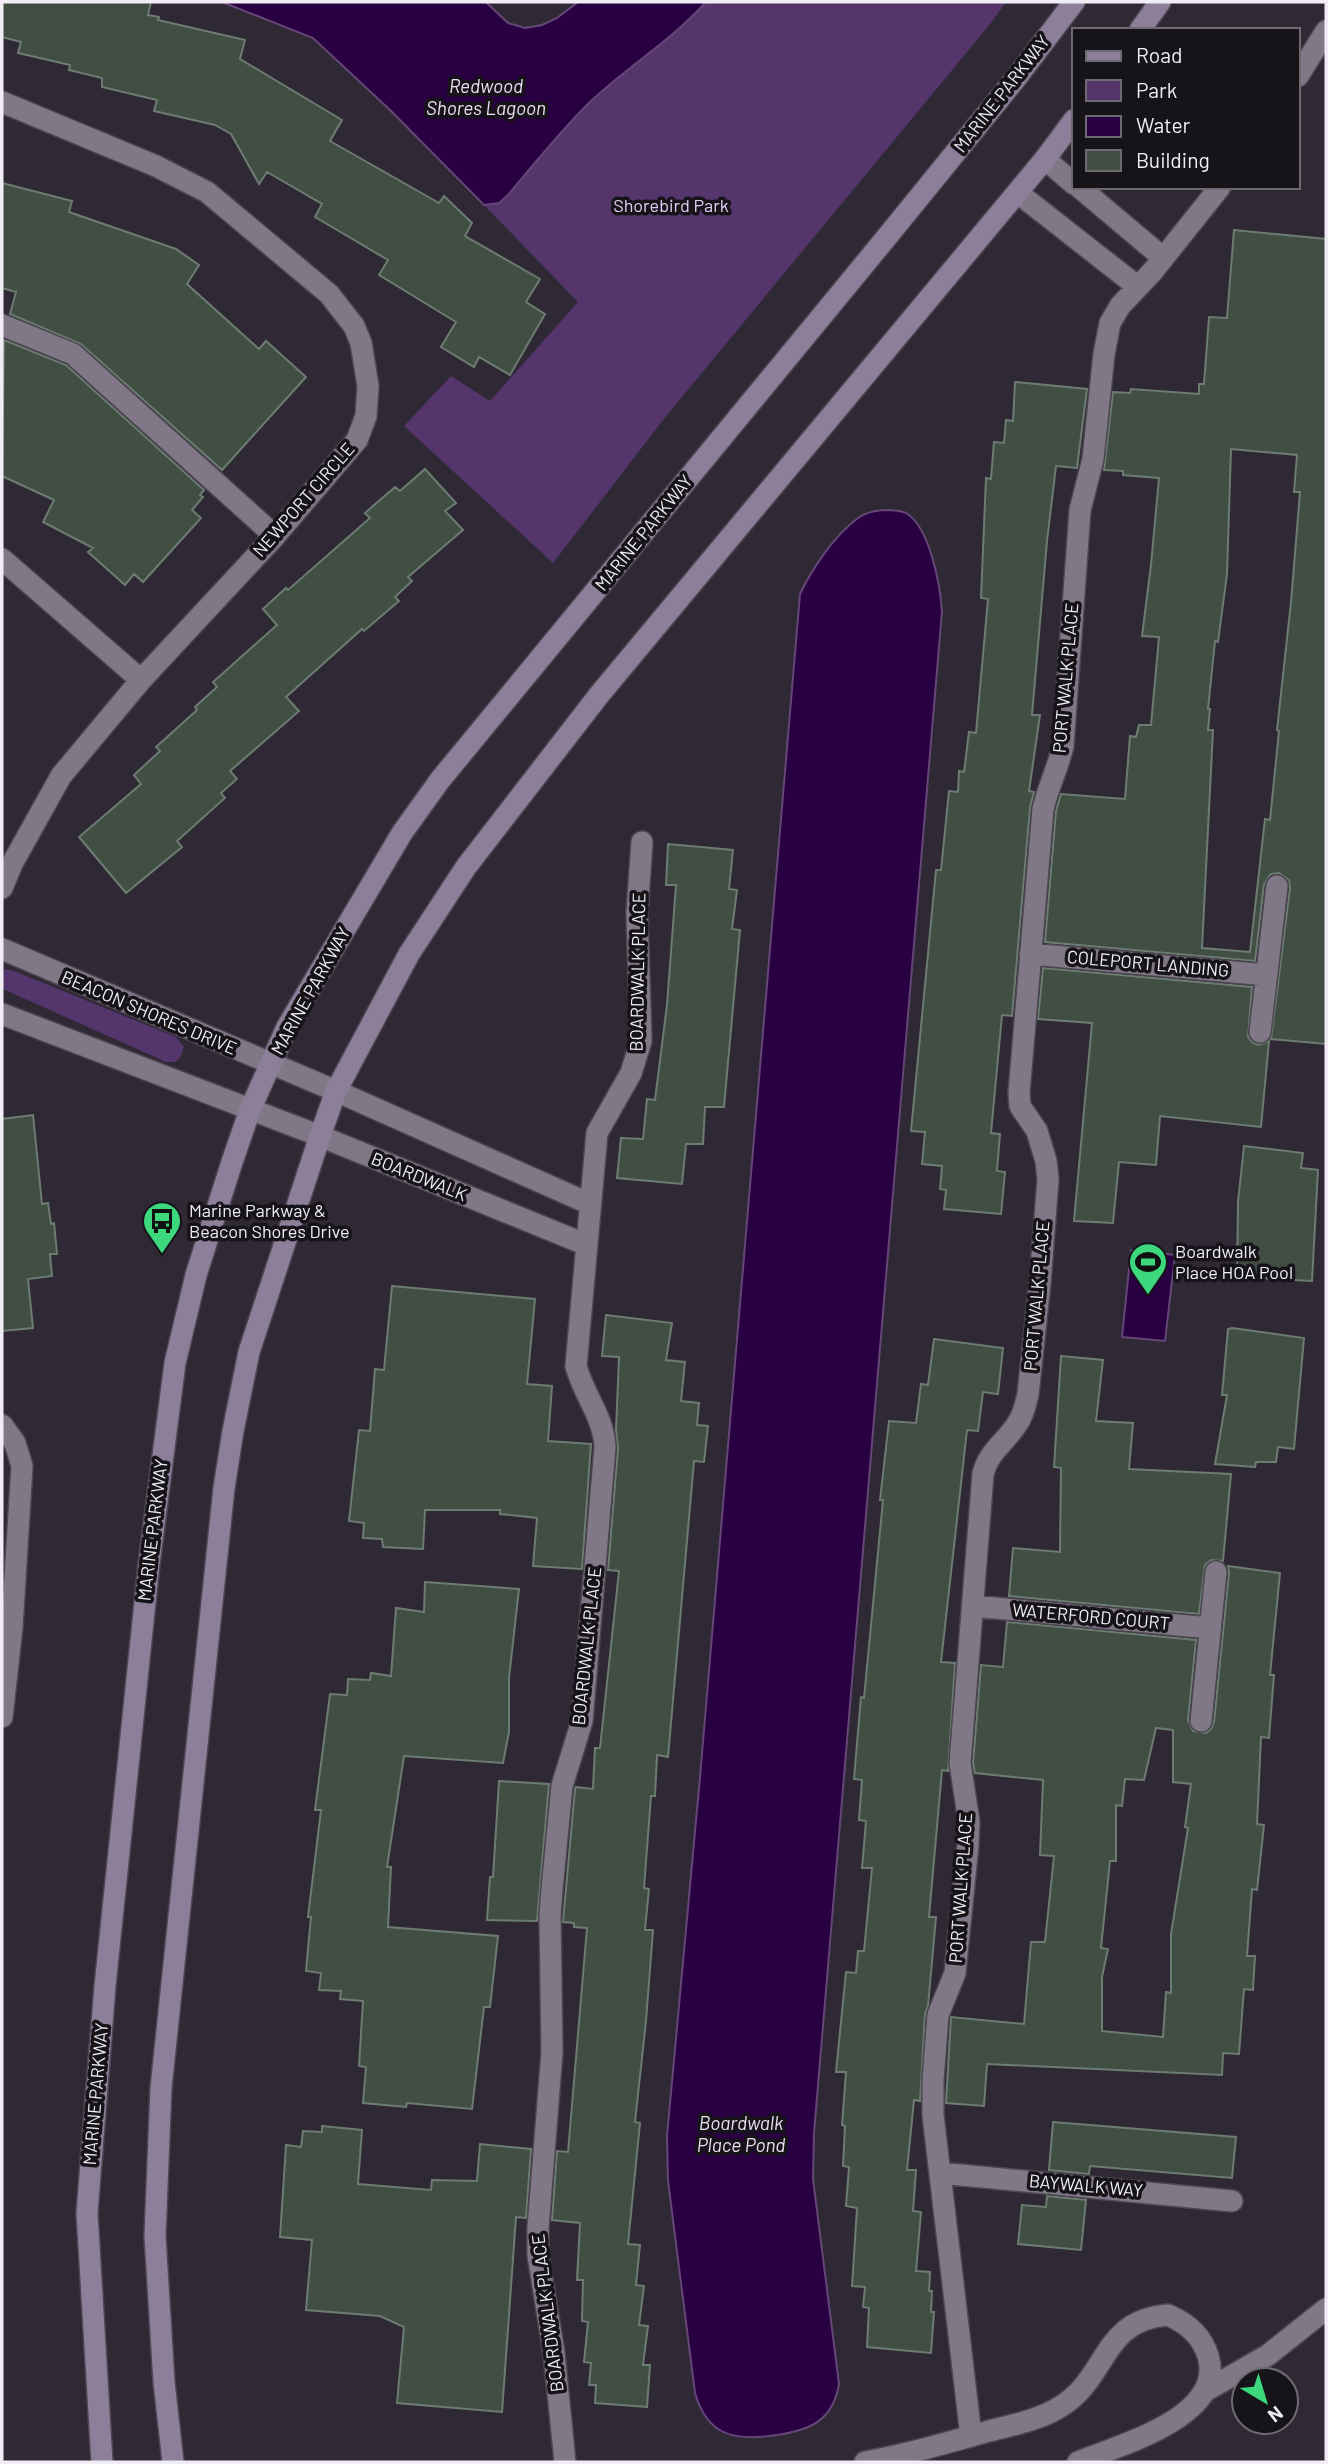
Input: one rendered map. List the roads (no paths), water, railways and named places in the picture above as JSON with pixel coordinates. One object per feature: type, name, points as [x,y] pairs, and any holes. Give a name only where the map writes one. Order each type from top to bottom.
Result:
[{"type":"main road","name":"MARINE PARKWAY","points":[[102,2462],[87,2213],[105,1986],[149,1564],[176,1363],[196,1275],[250,1110],[288,1027],[402,833],[440,780],[895,228],[1074,2]]},
{"type":"main road","points":[[1141,28],[1160,2]]},
{"type":"main road","points":[[173,2462],[164,2382],[155,2236],[161,2088],[224,1488],[249,1352],[336,1091],[409,954],[474,856],[599,695],[1018,193],[1072,123]]},
{"type":"street","points":[[1300,73],[1326,32]]},
{"type":"street","name":"NEWPORT CIRCLE","points":[[2,102],[156,166],[207,192],[329,294],[354,326],[364,357],[368,386],[363,427],[357,440],[275,536],[141,680],[61,776],[12,864],[2,888]]},
{"type":"street","points":[[1045,159],[1072,182]]},
{"type":"street","points":[[1081,189],[1162,257]]},
{"type":"street","name":"PORT WALK PLACE","points":[[971,2436],[933,2115],[935,2038],[938,2015],[954,1973],[968,1845],[969,1822],[960,1763],[983,1474],[986,1461],[1016,1426],[1024,1412],[1040,1283],[1048,1179],[1046,1161],[1037,1131],[1020,1106],[1018,1093],[1043,809],[1063,746],[1080,510],[1093,459],[1104,354],[1110,323],[1120,306],[1218,189]]},
{"type":"street","points":[[1018,193],[1138,287]]},
{"type":"street","points":[[2,326],[74,354],[275,536]]},
{"type":"street","points":[[2,559],[141,680]]},
{"type":"street","name":"BOARDWALK PLACE","points":[[565,2462],[554,2353],[538,2255],[552,2052],[550,1916],[562,1786],[582,1721],[605,1447],[605,1432],[583,1388],[576,1366],[597,1133],[631,1073],[641,1041],[637,913],[642,842]]},
{"type":"street","points":[[1260,1032],[1277,886]]},
{"type":"street","name":"BEACON SHORES DRIVE","points":[[2,950],[336,1091]]},
{"type":"street","name":"COLEPORT LANDING","points":[[1030,954],[1267,975]]},
{"type":"street","points":[[2,1014],[250,1110]]},
{"type":"street","points":[[336,1091],[590,1204]]},
{"type":"street","name":"BOARDWALK","points":[[250,1110],[587,1245]]},
{"type":"street","points":[[2,1425],[15,1443],[22,1466],[12,1627],[2,1717]]},
{"type":"street","points":[[1201,1721],[1216,1572]]},
{"type":"street","name":"WATERFORD COURT","points":[[973,1606],[1210,1628]]},
{"type":"street","name":"BAYWALK WAY","points":[[940,2173],[1232,2201]]},
{"type":"street","points":[[1078,2462],[1167,2424],[1194,2406],[1207,2390],[1268,2355],[1326,2309]]},
{"type":"street","points":[[865,2462],[1038,2418],[1061,2407],[1087,2383],[1118,2336],[1139,2320],[1149,2317],[1168,2315],[1196,2334],[1204,2344],[1211,2373],[1207,2390]]},
{"type":"water","name":"Redwood Shores Lagoon","points":[[222,2],[486,2],[508,23],[525,28],[542,25],[557,18],[578,2],[706,2],[679,29],[591,101],[508,195],[499,203],[484,205],[390,110],[313,38]]},
{"type":"water","name":"Boardwalk Place Pond","points":[[884,510],[906,513],[921,531],[936,572],[942,611],[814,2133],[813,2179],[839,2384],[826,2415],[810,2426],[789,2433],[749,2437],[726,2433],[716,2428],[701,2408],[695,2393],[668,2181],[667,2136],[800,594],[818,563],[849,525],[861,516]]},
{"type":"water","name":"Boardwalk Place HOA Pool","points":[[1131,1250],[1175,1255],[1165,1341],[1122,1337]]},
{"type":"place","name":"Marine Parkway & Beacon Shores Drive","points":[[162,1255]]},
{"type":"place","name":"Boardwalk Place HOA Pool","points":[[1148,1296]]},
{"type":"park label","name":"Shorebird Park","points":[[671,206]]}]
